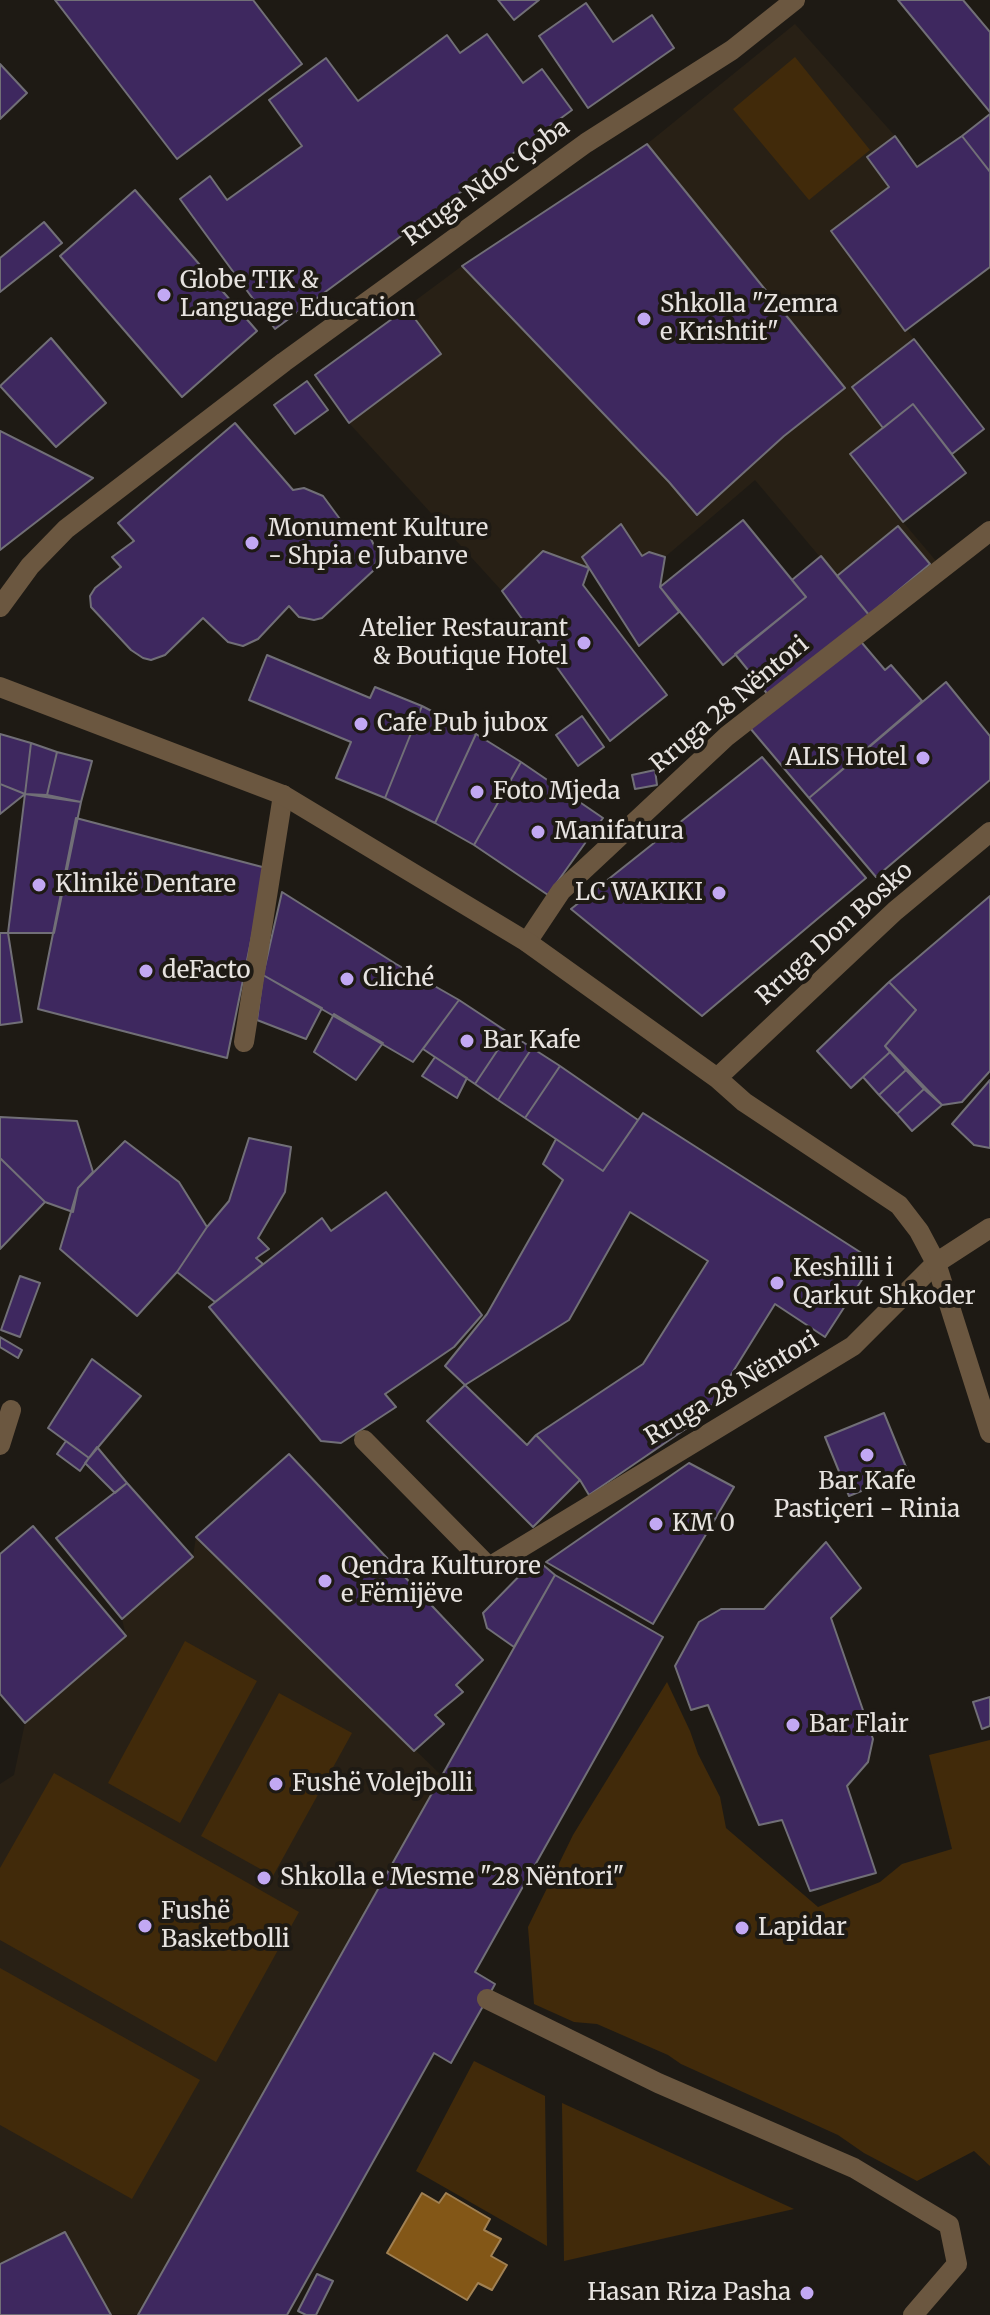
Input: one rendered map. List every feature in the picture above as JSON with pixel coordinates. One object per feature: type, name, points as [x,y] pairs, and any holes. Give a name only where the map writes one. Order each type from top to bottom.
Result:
[{"type":"street","name":"Rruga Ndoc Çoba","points":[[0,607],[30,566],[66,529],[284,362],[586,143],[732,50],[795,0]]},
{"type":"street","name":"Rruga 28 Nëntori","points":[[527,942],[561,891],[727,736],[990,531]]},
{"type":"street","points":[[0,687],[283,795],[527,942],[717,1078],[744,1102],[899,1205],[919,1231],[936,1263],[990,1433]]},
{"type":"street","points":[[244,1042],[283,795]]},
{"type":"street","name":"Rruga Don Bosko","points":[[717,1078],[895,911],[990,832]]},
{"type":"street","points":[[936,1263],[990,1228]]},
{"type":"street","name":"Rruga 28 Nëntori","points":[[364,1440],[489,1567],[853,1346],[936,1263]]},
{"type":"street","points":[[0,1445],[11,1410]]},
{"type":"street","points":[[487,1999],[658,2083],[854,2168],[949,2225],[957,2264],[913,2315]]},
{"type":"shaded area","name":"Shkolla \"Zemra e Krishtit\"","points":[[795,24],[895,136],[867,157],[889,187],[831,232],[984,429],[952,454],[966,473],[903,522],[936,561],[869,615],[755,480],[665,557],[649,552],[642,556],[621,524],[582,557],[589,568],[543,551],[502,591],[349,423],[315,375],[462,266],[647,144]]},
{"type":"shaded area","points":[[795,57],[870,150],[809,200],[733,109]]},
{"type":"shaded area","name":"Shkolla e Mesme \"28 Nëntori\"","points":[[196,1537],[442,1776],[555,1575],[475,1971],[495,1984],[451,2063],[434,2054],[287,2315],[111,2315],[0,2264],[0,1784],[14,1775],[25,1723],[126,1636],[122,1619],[193,1557]]},
{"type":"shaded area","points":[[185,1641],[257,1681],[180,1823],[108,1783]]},
{"type":"shaded area","points":[[667,1682],[720,1797],[726,1828],[818,1907],[880,1882],[902,1864],[952,1849],[929,1755],[990,1740],[990,2166],[974,2151],[917,2181],[864,2153],[838,2135],[681,2064],[668,2055],[597,2024],[574,2022],[534,2004],[528,1927],[573,1835]]},
{"type":"shaded area","name":"Fushë Volejbolli","points":[[279,1693],[352,1733],[273,1876],[201,1836]]},
{"type":"shaded area","name":"Fushë Basketbolli","points":[[54,1773],[299,1912],[216,2062],[0,1940],[0,1868]]},
{"type":"shaded area","points":[[0,1968],[200,2080],[132,2199],[0,2125]]},
{"type":"shaded area","points":[[474,2061],[545,2096],[547,2246],[416,2171]]},
{"type":"shaded area","points":[[562,2103],[794,2209],[564,2261]]},
{"type":"shaded area","points":[[422,2193],[439,2203],[446,2193],[490,2219],[484,2230],[501,2239],[491,2256],[507,2265],[492,2290],[478,2283],[467,2300],[387,2253]]},
{"type":"building","points":[[55,0],[253,0],[302,64],[177,159]]},
{"type":"building","points":[[498,0],[539,0],[514,20]]},
{"type":"building","points":[[898,0],[963,0],[990,32],[990,112]]},
{"type":"building","points":[[586,3],[613,42],[652,15],[674,48],[588,108],[539,36]]},
{"type":"building","points":[[487,34],[523,83],[542,69],[572,110],[275,329],[180,199],[210,176],[227,200],[302,146],[269,100],[326,58],[358,101],[447,35],[460,53]]},
{"type":"building","points":[[0,64],[27,93],[0,119]]},
{"type":"building","points":[[990,114],[990,172],[962,136]]},
{"type":"building","points":[[895,136],[917,167],[962,136],[990,172],[990,267],[905,331],[831,231],[889,187],[867,157]]},
{"type":"building","points":[[647,144],[845,388],[784,436],[697,515],[462,266]]},
{"type":"building","points":[[135,190],[257,331],[182,397],[60,256]]},
{"type":"building","points":[[44,222],[62,243],[0,292],[0,258]]},
{"type":"building","points":[[407,308],[441,354],[349,423],[315,375]]},
{"type":"building","points":[[51,338],[106,403],[56,447],[0,386]]},
{"type":"building","points":[[914,339],[984,429],[952,454],[913,404],[883,428],[852,387]]},
{"type":"building","points":[[307,381],[328,410],[295,434],[274,405]]},
{"type":"building","points":[[913,404],[966,473],[903,522],[850,454]]},
{"type":"building","name":"Monument Kulture - Shpia e Jubanve","points":[[235,423],[293,490],[304,488],[323,496],[348,530],[357,530],[371,539],[378,554],[374,570],[322,618],[299,617],[289,606],[258,639],[243,646],[228,642],[203,618],[165,655],[151,660],[143,658],[131,650],[91,607],[90,596],[95,588],[121,567],[112,557],[134,541],[118,523]]},
{"type":"building","points":[[0,431],[93,478],[0,550]]},
{"type":"building","points":[[743,520],[806,597],[723,665],[660,587]]},
{"type":"building","points":[[621,524],[642,556],[649,552],[665,557],[660,587],[679,612],[639,646],[582,557]]},
{"type":"building","points":[[898,526],[930,564],[869,615],[837,576]]},
{"type":"building","name":"Atelier Restaurant & Boutique Hotel","points":[[543,551],[589,568],[583,585],[667,695],[610,741],[502,591]]},
{"type":"building","points":[[821,556],[869,615],[769,696],[735,654],[806,597],[792,580]]},
{"type":"building","points":[[857,637],[885,670],[891,665],[922,701],[809,798],[750,728]]},
{"type":"building","name":"Cafe Pub jubox","points":[[267,655],[370,698],[375,687],[422,706],[385,798],[336,778],[351,742],[249,700]]},
{"type":"building","name":"ALIS Hotel","points":[[946,682],[990,736],[990,780],[876,877],[809,798]]},
{"type":"building","points":[[422,706],[476,734],[435,823],[385,798]]},
{"type":"building","points":[[582,716],[604,747],[578,766],[556,735]]},
{"type":"building","points":[[0,734],[31,743],[25,794],[0,784]]},
{"type":"building","name":"Foto Mjeda","points":[[476,734],[521,762],[474,845],[435,823]]},
{"type":"building","points":[[31,743],[57,752],[47,795],[25,794]]},
{"type":"building","points":[[57,752],[92,761],[81,802],[47,795]]},
{"type":"building","name":"LC WAKIKI","points":[[762,757],[866,878],[702,1016],[571,909]]},
{"type":"building","name":"Manifatura","points":[[521,762],[603,818],[548,895],[474,845]]},
{"type":"building","points":[[655,770],[657,785],[635,789],[632,775]]},
{"type":"building","points":[[0,784],[25,794],[0,814]]},
{"type":"building","name":"Klinikë Dentare","points":[[25,794],[81,802],[54,933],[8,933]]},
{"type":"building","name":"deFacto","points":[[76,818],[266,868],[227,1058],[38,1009]]},
{"type":"building","name":"Cliché","points":[[282,892],[459,1000],[413,1062],[263,975]]},
{"type":"building","points":[[990,896],[990,1071],[962,1102],[942,1105],[885,1046],[916,1010],[889,982]]},
{"type":"building","points":[[0,933],[8,933],[22,1022],[0,1025]]},
{"type":"building","points":[[263,975],[322,1008],[306,1039],[257,1020]]},
{"type":"building","points":[[889,982],[916,1010],[885,1046],[890,1052],[851,1088],[817,1051]]},
{"type":"building","name":"Bar Kafe","points":[[459,1000],[509,1033],[475,1084],[423,1049]]},
{"type":"building","points":[[334,1014],[383,1043],[356,1080],[314,1052]]},
{"type":"building","points":[[509,1033],[532,1048],[498,1100],[475,1084]]},
{"type":"building","points":[[532,1048],[560,1066],[525,1118],[498,1100]]},
{"type":"building","points":[[890,1052],[906,1070],[879,1095],[863,1077]]},
{"type":"building","points":[[435,1057],[467,1078],[457,1098],[422,1076]]},
{"type":"building","points":[[560,1066],[638,1120],[603,1171],[525,1118]]},
{"type":"building","points":[[906,1070],[924,1089],[897,1114],[879,1095]]},
{"type":"building","points":[[990,1080],[990,1148],[974,1145],[952,1124]]},
{"type":"building","points":[[924,1089],[942,1105],[912,1131],[897,1114]]},
{"type":"building","name":"Keshilli i Qarkut Shkoder","points":[[643,1113],[874,1261],[825,1337],[775,1304],[706,1415],[589,1495],[580,1480],[536,1435],[643,1364],[708,1261],[630,1212],[569,1320],[465,1385],[445,1366],[487,1314],[563,1180],[543,1164],[556,1139],[603,1171]]},
{"type":"building","points":[[0,1117],[77,1121],[93,1172],[78,1188],[73,1212],[45,1202],[0,1158]]},
{"type":"building","points":[[249,1138],[291,1147],[285,1192],[258,1238],[269,1249],[256,1258],[263,1264],[215,1302],[177,1272],[229,1201]]},
{"type":"building","points":[[125,1141],[179,1182],[207,1227],[177,1272],[137,1316],[60,1249],[78,1188]]},
{"type":"building","points":[[0,1158],[45,1202],[0,1249]]},
{"type":"building","points":[[386,1192],[482,1315],[454,1347],[385,1394],[396,1407],[341,1443],[321,1441],[209,1307],[322,1218],[331,1231]]},
{"type":"building","points":[[20,1276],[40,1283],[20,1337],[1,1330]]},
{"type":"building","points":[[0,1337],[22,1350],[18,1358],[0,1347]]},
{"type":"building","points":[[92,1359],[141,1396],[89,1458],[48,1428]]},
{"type":"building","points":[[465,1385],[527,1445],[536,1435],[580,1480],[533,1527],[427,1421]]},
{"type":"building","name":"Bar Kafe Pastiçeri - Rinia","points":[[884,1413],[908,1472],[849,1496],[825,1437]]},
{"type":"building","points":[[66,1441],[89,1458],[80,1471],[57,1454]]},
{"type":"building","points":[[97,1447],[127,1483],[115,1493],[85,1463]]},
{"type":"building","name":"Qendra Kulturore e Fëmijëve","points":[[289,1454],[483,1660],[456,1685],[463,1692],[435,1715],[444,1724],[414,1751],[196,1537]]},
{"type":"building","name":"KM 0","points":[[689,1463],[734,1487],[653,1624],[546,1562]]},
{"type":"building","points":[[127,1483],[193,1557],[122,1619],[56,1538]]},
{"type":"building","points":[[33,1526],[126,1636],[25,1723],[0,1694],[0,1554]]},
{"type":"building","name":"Bar Flair","points":[[826,1542],[861,1588],[831,1618],[873,1739],[868,1762],[847,1786],[876,1873],[810,1891],[782,1820],[759,1825],[708,1705],[691,1710],[675,1666],[699,1622],[721,1609],[764,1609]]},
{"type":"building","points":[[536,1559],[555,1575],[514,1647],[487,1628],[483,1613]]},
{"type":"building","points":[[555,1575],[663,1637],[475,1972],[495,1984],[451,2063],[434,2053],[287,2315],[138,2315]]},
{"type":"building","points":[[990,1697],[990,1726],[982,1729],[973,1702]]},
{"type":"building","points":[[65,2232],[111,2315],[0,2315],[0,2264]]},
{"type":"building","points":[[317,2274],[333,2281],[316,2315],[306,2315],[298,2311]]},
{"type":"place","name":"Globe TIK & Language Education","points":[[164,295]]},
{"type":"place","name":"Shkolla \"Zemra e Krishtit\"","points":[[644,319]]},
{"type":"place","name":"Monument Kulture - Shpia e Jubanve","points":[[252,543]]},
{"type":"place","name":"Atelier Restaurant & Boutique Hotel","points":[[584,643]]},
{"type":"place","name":"Cafe Pub jubox","points":[[361,724]]},
{"type":"place","name":"ALIS Hotel","points":[[923,758]]},
{"type":"place","name":"Foto Mjeda","points":[[477,792]]},
{"type":"place","name":"Manifatura","points":[[538,832]]},
{"type":"place","name":"Klinikë Dentare","points":[[39,885]]},
{"type":"place","name":"LC WAKIKI","points":[[719,893]]},
{"type":"place","name":"deFacto","points":[[146,971]]},
{"type":"place","name":"Cliché","points":[[347,979]]},
{"type":"place","name":"Bar Kafe","points":[[467,1041]]},
{"type":"place","name":"Keshilli i Qarkut Shkoder","points":[[777,1283]]},
{"type":"place","name":"Bar Kafe Pastiçeri - Rinia","points":[[867,1455]]},
{"type":"place","name":"KM 0","points":[[656,1524]]},
{"type":"place","name":"Qendra Kulturore e Fëmijëve","points":[[325,1581]]},
{"type":"place","name":"Bar Flair","points":[[793,1725]]},
{"type":"place","name":"Fushë Volejbolli","points":[[276,1784]]},
{"type":"place","name":"Shkolla e Mesme \"28 Nëntori\"","points":[[264,1878]]},
{"type":"place","name":"Fushë Basketbolli","points":[[145,1926]]},
{"type":"place","name":"Lapidar","points":[[742,1928]]},
{"type":"place","name":"Hasan Riza Pasha","points":[[807,2293]]}]
